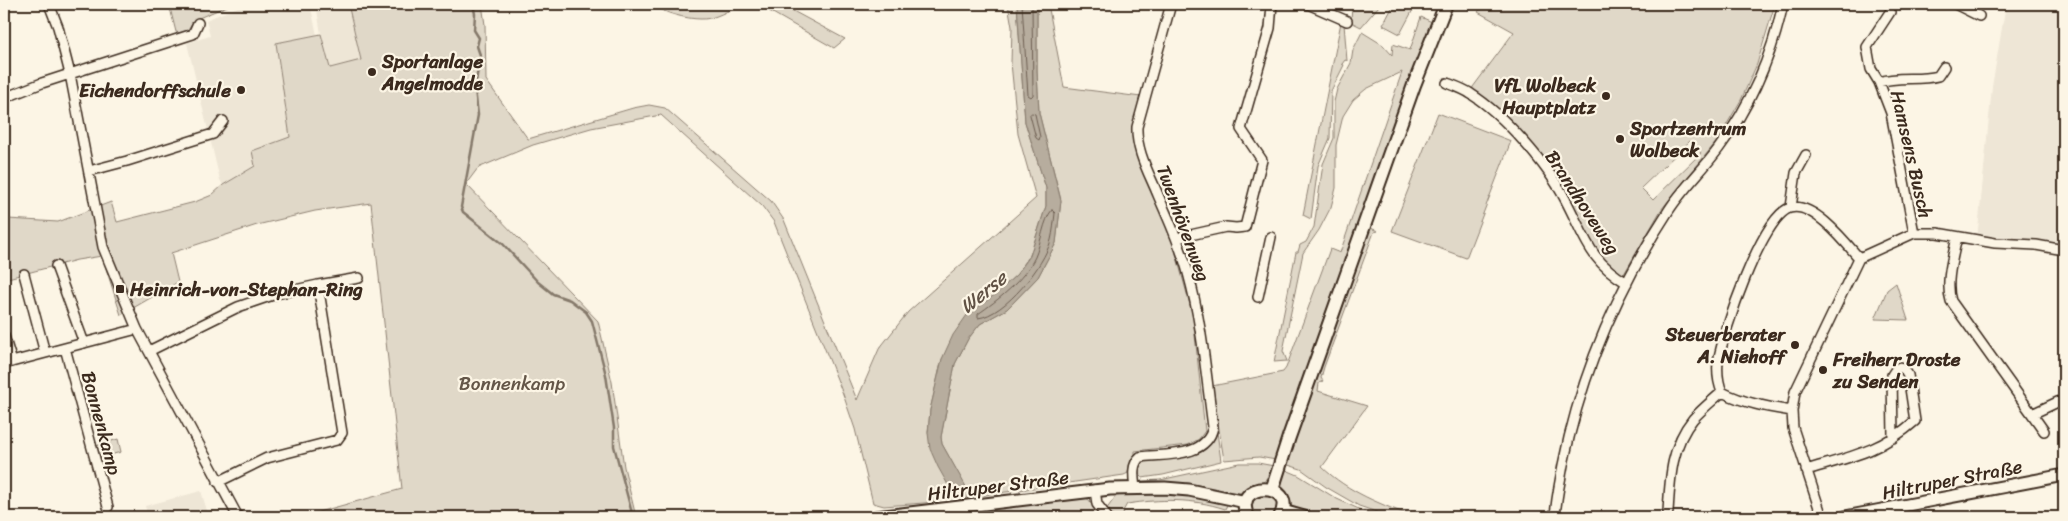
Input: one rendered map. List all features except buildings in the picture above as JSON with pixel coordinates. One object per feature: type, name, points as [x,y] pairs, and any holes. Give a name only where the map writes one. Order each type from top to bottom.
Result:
[{"type":"main road","points":[[1272,490],[1394,140],[1446,4]]},
{"type":"main road","points":[[1248,517],[1245,509],[1246,502],[1253,491],[1259,488],[1272,490],[1281,498],[1281,514]]},
{"type":"street","points":[[49,4],[58,27],[70,74],[103,247],[137,329],[227,500],[238,517]]},
{"type":"street","name":"Twenhövenweg","points":[[1135,488],[1134,466],[1135,461],[1140,457],[1189,451],[1201,447],[1208,440],[1213,427],[1199,319],[1188,273],[1177,238],[1140,153],[1137,137],[1137,127],[1171,4]]},
{"type":"street","points":[[1177,238],[1226,227],[1245,227],[1262,160],[1241,129],[1272,18],[1272,4]]},
{"type":"street","points":[[1308,4],[1347,22]]},
{"type":"street","name":"Brandhoveweg","points":[[1554,517],[1567,449],[1583,388],[1601,337],[1627,283],[1670,209],[1720,147],[1747,103],[1763,70],[1783,4]]},
{"type":"street","points":[[1955,4],[1966,6],[1979,16]]},
{"type":"street","name":"Hamsens Busch","points":[[1890,12],[1867,47],[1871,69],[1879,82],[1890,113],[1914,233]]},
{"type":"street","points":[[4,98],[70,74],[193,34],[198,23]]},
{"type":"street","name":"Hamsens Busch","points":[[1879,82],[1938,76],[1944,67]]},
{"type":"street","name":"Brandhoveweg","points":[[1447,83],[1470,93],[1496,113],[1541,163],[1564,197],[1596,258],[1612,274],[1627,283]]},
{"type":"street","points":[[89,171],[213,134],[222,121]]},
{"type":"street","points":[[1792,207],[1796,172],[1806,155]]},
{"type":"street","points":[[1792,410],[1754,405],[1737,400],[1722,392],[1718,380],[1718,363],[1724,337],[1750,267],[1770,229],[1785,211],[1792,207],[1801,209],[1828,223],[1859,258]]},
{"type":"street","points":[[1822,517],[1793,428],[1792,410],[1795,392],[1859,258],[1914,233],[1936,233],[2010,244],[2036,244],[2064,250]]},
{"type":"street","points":[[1258,297],[1271,237]]},
{"type":"street","points":[[1957,237],[1948,294],[1951,301],[2044,431]]},
{"type":"street","points":[[56,266],[84,343]]},
{"type":"street","points":[[24,274],[45,354]]},
{"type":"street","points":[[149,351],[238,307],[276,294],[359,278]]},
{"type":"street","points":[[218,482],[267,458],[337,440],[342,433],[318,285]]},
{"type":"street","points":[[4,336],[8,363],[137,329]]},
{"type":"street","name":"Bonnenkamp","points":[[65,348],[108,507]]},
{"type":"street","points":[[1806,470],[1876,449],[1893,438],[1915,421],[1908,375],[1905,370],[1900,368],[1896,369],[1892,375],[1893,438]]},
{"type":"street","points":[[1668,512],[1670,473],[1682,438],[1695,418],[1722,392]]},
{"type":"street","points":[[2032,414],[2064,399]]},
{"type":"street","name":"Hiltruper Straße","points":[[1846,517],[2064,475]]},
{"type":"street","name":"Hiltruper Straße","points":[[876,517],[1095,490],[1135,488],[1189,490],[1246,502]]},
{"type":"street","name":"Hiltruper Straße","points":[[1095,490],[1097,504],[1107,517]]},
{"type":"street","points":[[227,500],[231,517]]},
{"type":"street","points":[[1281,514],[1304,517]]},
{"type":"shaded area","name":"Eichendorffschule","points":[[245,4],[310,4],[317,35],[276,43],[291,137],[252,151],[255,166],[223,185],[220,180],[187,43],[210,36],[206,20]]},
{"type":"shaded area","points":[[316,4],[348,4],[361,61],[329,68]]},
{"type":"shaded area","points":[[2006,4],[2064,4],[2064,250],[1977,240],[1992,87]]},
{"type":"shaded area","points":[[201,491],[209,517],[148,517],[145,506]]},
{"type":"green space","points":[[169,4],[232,4],[194,20],[185,34],[176,32]]},
{"type":"green space","points":[[348,4],[482,4],[485,25],[486,80],[528,139],[633,108],[649,105],[665,108],[771,201],[784,220],[857,400],[879,349],[908,312],[1036,198],[1018,134],[1011,63],[1012,27],[1008,4],[1017,4],[1025,122],[1046,188],[1046,206],[1030,255],[1017,274],[985,304],[942,359],[930,410],[928,433],[955,497],[938,499],[937,502],[884,506],[873,503],[855,429],[843,394],[774,222],[762,206],[661,115],[591,128],[533,145],[478,168],[466,184],[598,321],[612,382],[624,467],[636,517],[300,517],[402,489],[371,203],[315,211],[257,225],[171,253],[178,282],[121,315],[102,256],[77,260],[4,279],[4,183],[8,219],[58,222],[111,202],[117,222],[195,202],[212,195],[223,185],[255,166],[252,151],[290,137],[276,43],[321,34],[330,68],[361,60]]},
{"type":"green space","points":[[651,4],[741,4],[727,12],[701,19],[675,15]]},
{"type":"green space","points":[[757,4],[780,4],[845,39],[834,48]]},
{"type":"green space","points":[[1037,4],[1048,4],[1064,87],[1141,97],[1133,136],[1137,155],[1172,239],[1193,316],[1205,431],[1199,439],[1188,445],[1135,451],[1128,473],[1124,475],[971,497],[942,444],[941,437],[955,364],[968,339],[980,324],[1007,309],[1038,277],[1056,243],[1061,200],[1039,113]]},
{"type":"green space","points":[[1352,4],[1379,4],[1379,6],[1361,27],[1351,22]]},
{"type":"green space","points":[[1394,4],[1416,4],[1400,34],[1383,25]]},
{"type":"green space","name":"Sportzentrum Wolbeck","points":[[1484,4],[1775,4],[1757,64],[1741,100],[1717,141],[1661,210],[1624,274],[1621,274],[1598,255],[1541,163],[1470,93],[1514,32],[1478,12]],"holes":[[[1690,141],[1701,153],[1653,200],[1641,188]]]},
{"type":"green space","points":[[1421,17],[1432,22],[1311,355],[1276,460],[1259,457],[1224,460],[1212,386],[1283,372],[1286,368],[1330,249],[1340,253],[1402,72],[1366,89],[1353,100],[1343,116],[1336,145],[1336,188],[1331,207],[1319,230],[1303,253],[1283,351],[1287,361],[1274,362],[1296,252],[1298,252],[1300,245],[1306,242],[1314,227],[1323,164],[1334,138],[1334,102],[1337,89],[1351,63],[1353,50],[1362,32],[1383,45],[1392,55],[1393,44],[1410,50]]},
{"type":"green space","points":[[1341,22],[1344,24],[1347,61],[1345,60],[1342,64],[1344,65],[1331,91],[1330,138],[1318,166],[1311,219],[1303,215]]},
{"type":"green space","points":[[1438,113],[1511,141],[1466,258],[1392,231]]},
{"type":"green space","points":[[1368,227],[1378,231],[1374,232],[1324,367],[1321,378],[1323,381],[1319,383],[1318,391],[1367,406],[1322,467],[1354,491],[1415,517],[1391,517],[1359,506],[1326,487],[1301,469],[1285,464]]},
{"type":"green space","points":[[1896,283],[1908,320],[1875,319],[1887,290]]},
{"type":"green space","points":[[1217,432],[1221,461],[1142,478],[1139,468],[1142,463],[1195,454],[1204,450],[1212,443]]},
{"type":"green space","points":[[118,439],[121,452],[99,458],[96,446]]},
{"type":"green space","points":[[1239,463],[1258,463],[1274,466],[1264,482],[1242,493],[1144,484],[1141,481],[1160,480]]},
{"type":"green space","points":[[1284,469],[1298,475],[1337,499],[1376,517],[1322,517],[1308,514],[1292,507],[1281,490]]},
{"type":"green space","points":[[1142,492],[1181,494],[1228,503],[1225,509],[1188,501],[1139,502],[1127,504],[1123,511],[1124,517],[1112,517],[1106,510],[1116,496]]},
{"type":"green space","points":[[1261,492],[1277,500],[1277,514],[1274,517],[1255,517],[1253,515],[1251,501]]},
{"type":"green space","points":[[1087,498],[1101,517],[983,517],[980,513],[996,510],[997,506]]},
{"type":"water","points":[[1017,4],[1037,4],[1039,113],[1061,201],[1056,243],[1038,277],[1007,309],[980,324],[968,339],[955,364],[941,437],[942,444],[983,517],[966,517],[930,449],[928,433],[930,410],[942,359],[953,335],[967,315],[997,293],[1017,274],[1030,256],[1046,206],[1046,188],[1025,122]]},
{"type":"waterway","points":[[473,4],[475,14],[474,30],[479,38],[477,46],[480,55],[475,89],[478,115],[461,207],[463,212],[503,244],[538,282],[553,294],[570,300],[586,312],[592,321],[606,375],[614,428],[614,446],[633,517]]},
{"type":"place","name":"Sportanlage Angelmodde","points":[[372,72]]},
{"type":"place","name":"Eichendorffschule","points":[[241,90]]},
{"type":"place","name":"VfL Wolbeck Hauptplatz","points":[[1606,96]]},
{"type":"place","name":"Sportzentrum Wolbeck","points":[[1620,139]]},
{"type":"place","name":"Heinrich-von-Stephan-Ring","points":[[120,289]]},
{"type":"place","name":"Steuerberater A. Niehoff","points":[[1795,345]]},
{"type":"place","name":"Freiherr Droste zu Senden","points":[[1823,370]]},
{"type":"water label","name":"Werse","points":[[983,292]]}]
